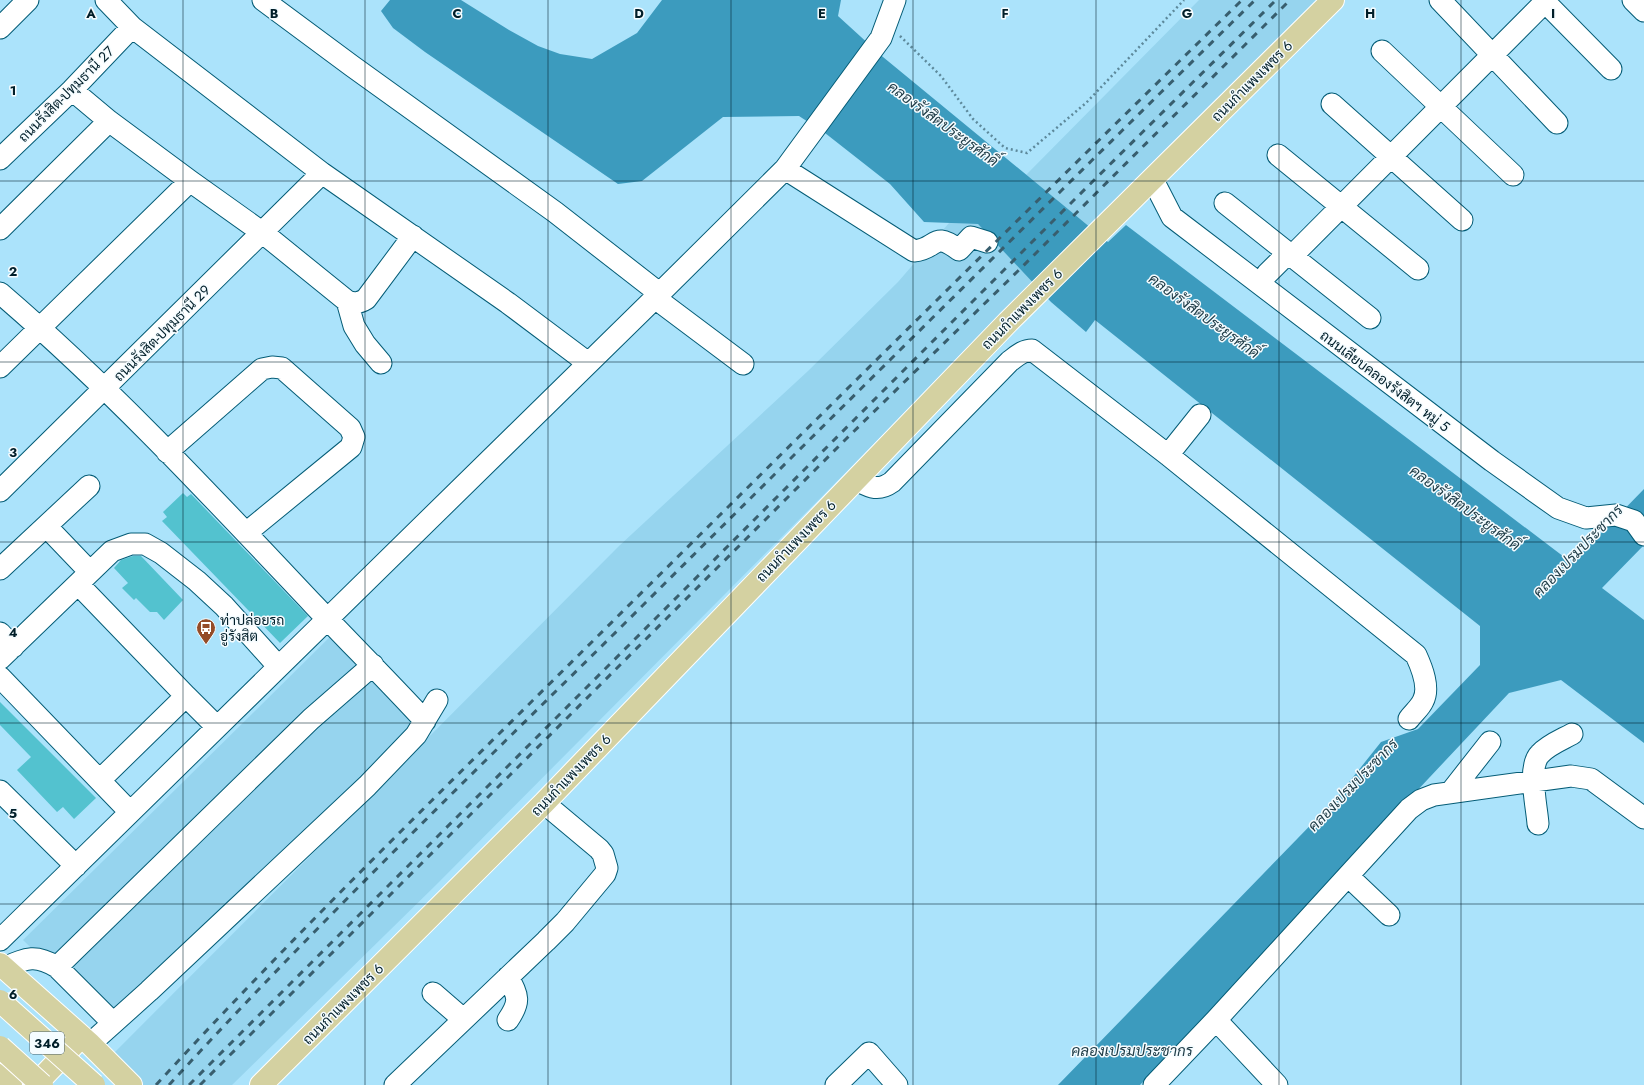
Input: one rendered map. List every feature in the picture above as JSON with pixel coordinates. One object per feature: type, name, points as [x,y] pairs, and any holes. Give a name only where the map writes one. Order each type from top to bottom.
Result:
[{"type":"main road","name":"ถนนกำแพงเพชร 6","points":[[261,1085],[544,803],[1008,322],[1333,0]]},
{"type":"main road","points":[[2,966],[85,1040],[131,1085]]},
{"type":"main road","name":"346","points":[[0,1001],[94,1085]]},
{"type":"main road","points":[[35,1085],[85,1040]]},
{"type":"main road","name":"346","points":[[0,1047],[42,1085]]},
{"type":"main road","points":[[0,1075],[11,1085]]},
{"type":"street","points":[[0,28],[28,0]]},
{"type":"street","points":[[106,0],[132,27],[322,173],[508,303],[588,363]]},
{"type":"street","points":[[263,0],[358,71],[556,212],[657,296],[743,364]]},
{"type":"street","points":[[0,940],[785,169],[884,30],[895,0]]},
{"type":"street","points":[[1440,0],[1557,123]]},
{"type":"street","points":[[1633,0],[1644,11]]},
{"type":"street","points":[[1267,274],[1290,255],[1342,206],[1545,1],[1611,69]]},
{"type":"street","name":"ถนนรังสิต-ปทุมธานี 27","points":[[0,159],[72,90],[132,27]]},
{"type":"street","points":[[1382,51],[1513,175]]},
{"type":"street","points":[[72,90],[109,121],[190,181],[263,232],[347,301],[360,303],[366,298],[413,236]]},
{"type":"street","points":[[1332,104],[1462,220]]},
{"type":"street","points":[[0,229],[109,121]]},
{"type":"street","points":[[1278,155],[1418,268]]},
{"type":"street","points":[[785,169],[914,251],[923,250],[936,241],[944,240],[959,250],[971,237],[987,242]]},
{"type":"street","name":"ถนนรังสิต-ปทุมธานี 29","points":[[0,490],[105,389],[322,173]]},
{"type":"street","name":"ถนนเลียบคลองรังสิตฯ หมู่ 5","points":[[1153,180],[1172,217],[1492,462],[1558,508],[1586,518],[1616,515],[1634,521],[1644,535]]},
{"type":"street","points":[[0,367],[190,181]]},
{"type":"street","points":[[1225,204],[1370,318]]},
{"type":"street","points":[[0,293],[105,389],[246,533],[425,721]]},
{"type":"street","points":[[347,301],[354,326],[365,344],[381,363]]},
{"type":"street","points":[[856,480],[870,487],[878,488],[885,487],[892,482],[1010,361],[1027,350],[1032,350],[1168,455],[1416,655],[1421,665],[1426,689],[1423,701],[1409,719]]},
{"type":"street","points":[[167,452],[262,369],[272,367],[282,368],[350,428],[354,437],[351,447],[246,533]]},
{"type":"street","points":[[1168,455],[1200,415]]},
{"type":"street","points":[[0,569],[89,486]]},
{"type":"street","points":[[46,526],[84,578],[186,696],[217,727]]},
{"type":"street","points":[[4,646],[84,578],[112,551],[131,544],[145,544],[161,553],[197,581],[224,606],[278,666]]},
{"type":"street","points":[[57,967],[311,719],[373,665]]},
{"type":"street","points":[[0,677],[130,812]]},
{"type":"street","points":[[100,780],[186,696]]},
{"type":"street","points":[[85,1040],[113,1023],[366,786],[405,748],[425,721],[437,700]]},
{"type":"street","points":[[1538,824],[1534,781],[1534,762],[1539,754],[1572,734]]},
{"type":"street","points":[[1450,793],[1490,742]]},
{"type":"street","points":[[1154,1085],[1216,1020],[1409,809],[1421,800],[1434,795],[1570,776],[1591,779],[1644,818]]},
{"type":"street","points":[[0,791],[76,866]]},
{"type":"street","points":[[395,1085],[565,922],[605,874],[607,868],[603,854],[599,849],[544,803]]},
{"type":"street","points":[[1348,876],[1389,915]]},
{"type":"street","points":[[2,966],[22,960],[36,958],[44,959],[57,967],[113,1023]]},
{"type":"street","points":[[508,978],[517,994],[518,1000],[514,1011],[508,1020]]},
{"type":"street","points":[[433,993],[463,1019]]},
{"type":"street","points":[[1216,1020],[1277,1085]]},
{"type":"street","points":[[836,1085],[869,1053],[897,1085]]},
{"type":"path","points":[[884,30],[940,76],[973,120],[1005,148],[1027,153],[1086,103],[1184,0]]},
{"type":"shaded area","points":[[1199,0],[1317,0],[1090,227],[1026,175]]},
{"type":"shaded area","points":[[949,223],[978,224],[1034,283],[437,884],[232,1085],[137,1085],[114,1053],[619,546],[808,371],[898,282]]},
{"type":"shaded area","points":[[344,623],[435,716],[114,1029],[23,940]]},
{"type":"water","points":[[390,0],[461,0],[538,46],[560,54],[592,59],[637,33],[662,0],[841,0],[838,16],[883,57],[1108,242],[1126,225],[1572,563],[1644,489],[1644,545],[1602,588],[1644,620],[1644,743],[1561,680],[1509,693],[1140,1085],[1058,1085],[1334,801],[1381,742],[1418,729],[1480,665],[1480,626],[1095,320],[1086,332],[1051,302],[978,224],[924,222],[890,184],[825,133],[799,116],[723,117],[642,181],[618,184],[425,52],[393,28],[381,11]]},
{"type":"building","points":[[183,493],[187,497],[191,494],[308,616],[280,643],[162,521],[167,517],[163,512]]},
{"type":"building","points":[[133,556],[141,556],[183,600],[164,620],[157,612],[150,612],[136,598],[134,600],[122,588],[128,583],[114,568],[121,560]]},
{"type":"building","points":[[0,702],[96,798],[74,819],[63,807],[57,812],[17,770],[31,757],[0,725]]},
{"type":"railway","points":[[156,1085],[212,1025],[383,849],[1242,0]]},
{"type":"railway","points":[[169,1085],[223,1026],[391,854],[1255,0]]},
{"type":"railway","points":[[189,1085],[1276,0]]},
{"type":"railway","points":[[200,1085],[847,438],[1020,269],[1290,0]]},
{"type":"place","name":"ท่าปล่อยรถ อู่รังสิต","points":[[206,645]]},
{"type":"water label","name":"คลองรังสิตประยูรศักดิ์","points":[[943,124]]},
{"type":"water label","name":"คลองรังสิตประยูรศักดิ์","points":[[1204,316]]},
{"type":"water label","name":"คลองรังสิตประยูรศักดิ์","points":[[1465,508]]},
{"type":"water label","name":"คลองเปรมประชากร","points":[[1578,551]]},
{"type":"water label","name":"คลองเปรมประชากร","points":[[1353,785]]},
{"type":"water label","name":"คลองเปรมประชากร","points":[[1132,1051]]}]
